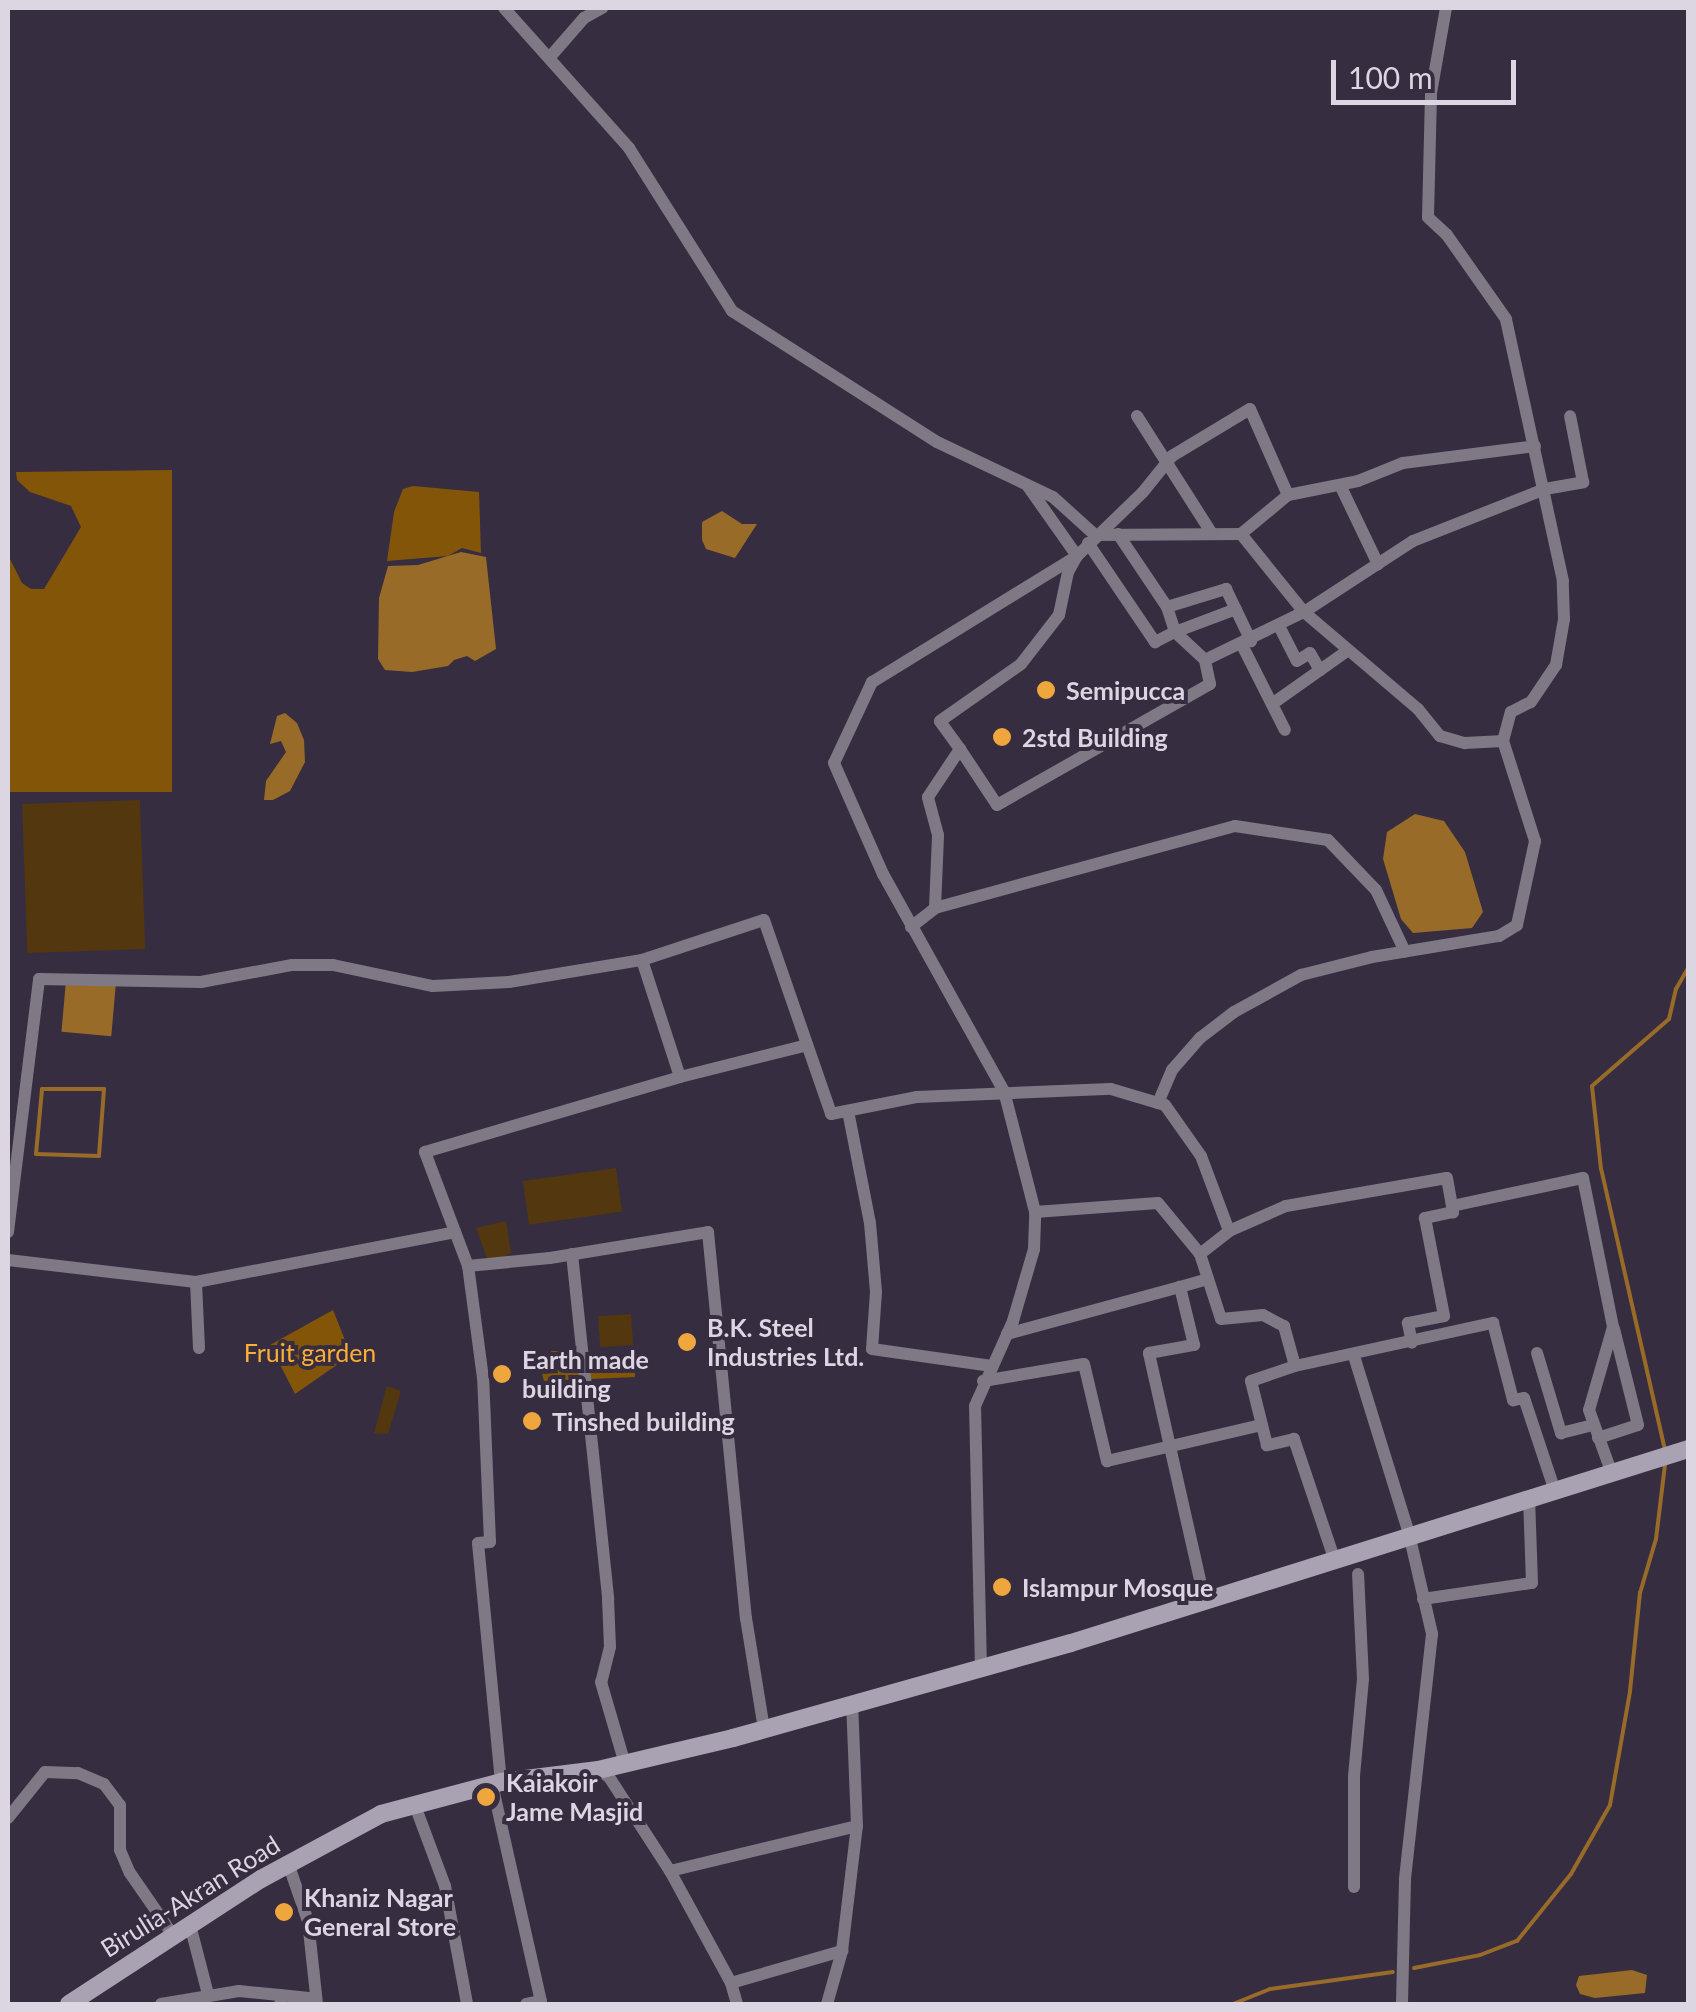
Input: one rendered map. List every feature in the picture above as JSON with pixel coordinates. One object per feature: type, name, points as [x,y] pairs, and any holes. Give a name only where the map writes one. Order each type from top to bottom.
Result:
[{"type":"street","points":[[504,8],[629,148],[732,310],[937,442],[1054,497],[1092,539],[1155,642],[1236,609]]},
{"type":"street","points":[[550,57],[584,18],[602,8]]},
{"type":"street","points":[[1158,1103],[1172,1070],[1200,1038],[1234,1012],[1300,974],[1499,936],[1518,926],[1535,841],[1503,742],[1511,712],[1531,702],[1556,665],[1564,619],[1564,581],[1506,319],[1447,235],[1428,217],[1430,92],[1446,8]]},
{"type":"street","points":[[1118,534],[1166,606],[1175,632],[1205,660],[1210,684],[997,805],[940,720],[1021,664],[1059,615],[1068,572],[1092,539],[1143,492],[1166,463],[1250,409],[1288,495]]},
{"type":"street","points":[[1137,416],[1211,532]]},
{"type":"street","points":[[1205,660],[1304,612],[1413,541],[1545,490],[1583,482],[1570,416]]},
{"type":"street","points":[[1092,539],[1118,534],[1241,534],[1288,495],[1340,485],[1404,462],[1535,446]]},
{"type":"street","points":[[1027,485],[1077,556]]},
{"type":"street","points":[[1340,485],[1378,564]]},
{"type":"street","points":[[1241,534],[1304,612],[1418,709],[1440,736],[1465,744],[1503,742]]},
{"type":"street","points":[[980,1668],[975,1406],[1007,1334],[1034,1249],[1035,1212],[1004,1092],[911,927],[834,763],[872,682],[1077,556]]},
{"type":"street","points":[[1166,606],[1226,589],[1286,730]]},
{"type":"street","points":[[1279,626],[1297,661],[1310,653],[1320,670]]},
{"type":"street","points":[[1272,704],[1346,651]]},
{"type":"street","points":[[935,908],[938,835],[928,797],[960,749]]},
{"type":"street","points":[[911,927],[935,908],[1235,826],[1328,840],[1376,890],[1405,952]]},
{"type":"street","points":[[8,1232],[39,979],[201,982],[292,965],[333,964],[433,986],[510,982],[642,960],[764,920],[832,1114],[918,1097],[1111,1089],[1165,1105],[1201,1156],[1228,1230]]},
{"type":"street","points":[[642,960],[680,1077]]},
{"type":"street","points":[[526,2004],[541,2001],[497,1783],[478,1543],[490,1542],[483,1378],[468,1266],[424,1152],[680,1077],[807,1045]]},
{"type":"street","points":[[848,1111],[870,1223],[876,1292],[872,1349],[992,1366]]},
{"type":"street","points":[[1200,1254],[1228,1230],[1286,1206],[1447,1178],[1453,1212],[1425,1218],[1444,1316],[1408,1323],[1412,1342]]},
{"type":"street","points":[[1452,1206],[1584,1178],[1613,1327],[1638,1425],[1561,1433],[1538,1353]]},
{"type":"street","points":[[1035,1212],[1158,1203],[1200,1254],[1221,1319],[1263,1315],[1284,1326],[1296,1366]]},
{"type":"street","points":[[8,1260],[196,1282],[455,1232]]},
{"type":"street","points":[[468,1266],[708,1232],[746,1618],[764,1729]]},
{"type":"street","points":[[572,1254],[608,1599],[610,1647],[601,1682],[625,1764]]},
{"type":"street","points":[[1007,1334],[1208,1280]]},
{"type":"street","points":[[196,1282],[198,1348]]},
{"type":"street","points":[[1180,1287],[1194,1345],[1149,1353],[1206,1602]]},
{"type":"street","points":[[1335,1562],[1294,1439],[1268,1445],[1251,1380],[1296,1366],[1493,1322],[1512,1400],[1524,1398],[1555,1491]]},
{"type":"street","points":[[1612,1474],[1589,1410],[1613,1327]]},
{"type":"street","points":[[1354,1356],[1409,1534],[1432,1634],[1405,1880],[1402,2004]]},
{"type":"street","points":[[983,1381],[1084,1364],[1107,1462],[1262,1425]]},
{"type":"street","name":"Birulia-Akran Road","points":[[69,2004],[288,1863],[340,1833],[414,1803],[497,1783],[598,1770],[764,1729],[1206,1602],[1335,1562],[1409,1534],[1688,1449]]},
{"type":"street","points":[[1423,1598],[1532,1583],[1529,1499]]},
{"type":"street","points":[[1354,1886],[1354,1776],[1363,1679],[1358,1574]]},
{"type":"street","points":[[827,2004],[842,1950],[858,1826],[852,1702]]},
{"type":"street","points":[[598,1770],[609,1777],[670,1872],[731,1983],[737,2004]]},
{"type":"street","points":[[8,1818],[45,1772],[78,1773],[104,1784],[120,1806],[120,1850],[130,1873],[172,1935]]},
{"type":"street","points":[[414,1803],[444,1886],[467,2004]]},
{"type":"street","points":[[670,1872],[858,1826]]},
{"type":"street","points":[[164,2004],[239,1991],[316,2002],[308,1921],[288,1863]]},
{"type":"street","points":[[190,1924],[201,1998]]},
{"type":"street","points":[[731,1983],[842,1950]]},
{"type":"shaded area","points":[[722,511],[742,524],[757,524],[735,558],[706,549],[702,540],[702,522]]},
{"type":"shaded area","points":[[461,552],[486,557],[496,649],[475,661],[467,656],[448,666],[412,672],[385,670],[378,659],[379,598],[388,566],[418,565]]},
{"type":"shaded area","points":[[285,713],[297,723],[304,740],[305,762],[290,791],[264,800],[266,781],[286,752],[281,741],[270,744],[277,716]]},
{"type":"shaded area","points":[[140,800],[145,949],[27,953],[22,804]]},
{"type":"shaded area","points":[[1415,814],[1444,821],[1465,852],[1483,912],[1472,928],[1413,933],[1401,919],[1383,859],[1387,832]]},
{"type":"shaded area","points":[[66,980],[116,984],[111,1036],[61,1032]]},
{"type":"shaded area","points":[[616,1168],[622,1212],[529,1225],[523,1181]]},
{"type":"shaded area","points":[[506,1221],[511,1253],[489,1264],[476,1228]]},
{"type":"shaded area","points":[[631,1314],[633,1345],[600,1347],[598,1316]]},
{"type":"shaded area","points":[[387,1386],[401,1391],[388,1434],[374,1433]]},
{"type":"shaded area","points":[[1632,1970],[1647,1975],[1645,1993],[1595,1998],[1580,1994],[1576,1985],[1579,1976]]},
{"type":"green space","points":[[172,470],[172,792],[8,792],[8,555],[22,583],[31,589],[44,589],[81,527],[71,506],[30,492],[17,480],[16,472]]},
{"type":"green space","points":[[413,486],[479,492],[481,553],[462,548],[448,556],[387,561],[394,512],[403,489]]},
{"type":"green space","name":"Fruit garden","points":[[333,1310],[351,1355],[295,1394],[270,1345]]},
{"type":"green space","points":[[551,1351],[589,1352],[604,1364],[635,1363],[635,1377],[544,1381],[542,1374],[558,1373]]},
{"type":"waterway","points":[[1665,1450],[1601,1169],[1592,1086],[1669,1019],[1676,989],[1688,968]]},
{"type":"waterway","points":[[42,1089],[104,1089],[99,1156],[36,1154],[42,1089]]},
{"type":"waterway","points":[[1414,1968],[1480,1955],[1517,1941],[1571,1874],[1610,1805],[1630,1691],[1640,1593],[1656,1539],[1665,1465]]},
{"type":"waterway","points":[[1233,2004],[1270,1989],[1393,1972]]},
{"type":"place","name":"Semipucca","points":[[1046,690]]},
{"type":"place","name":"2std Building","points":[[1002,737]]},
{"type":"place","name":"B.K. Steel Industries Ltd.","points":[[687,1342]]},
{"type":"place","name":"Earth made building","points":[[502,1374]]},
{"type":"place","name":"Tinshed building","points":[[532,1421]]},
{"type":"place","name":"Islampur Mosque","points":[[1002,1587]]},
{"type":"place","name":"Kaiakoir Jame Masjid","points":[[486,1797]]},
{"type":"place","name":"Khaniz Nagar General Store","points":[[284,1912]]}]
